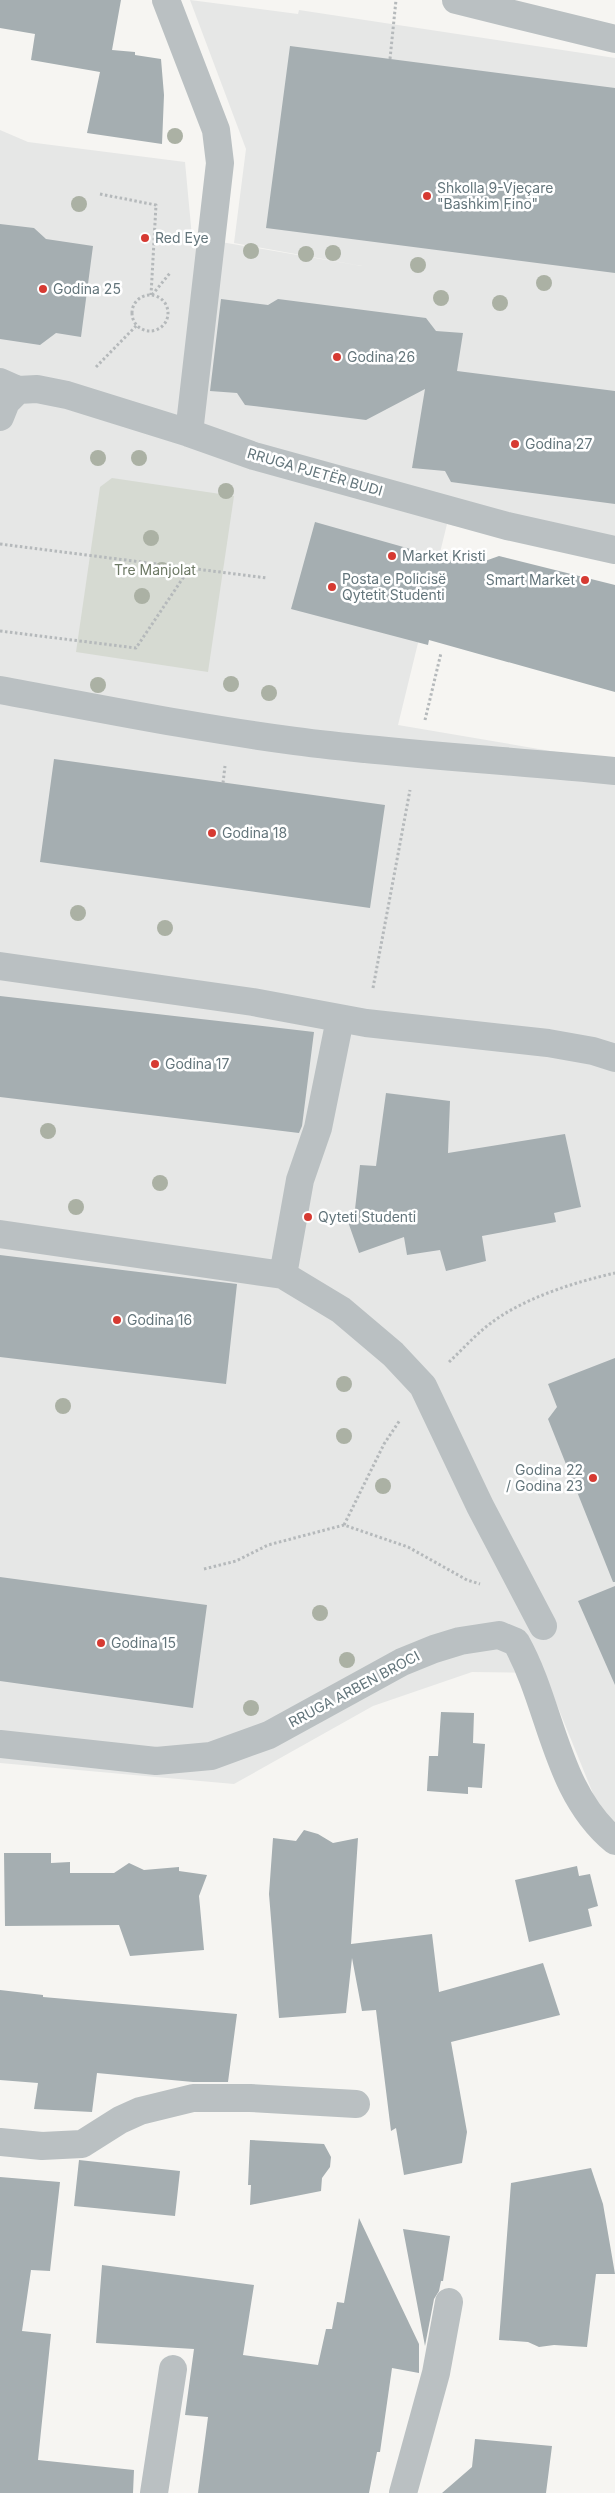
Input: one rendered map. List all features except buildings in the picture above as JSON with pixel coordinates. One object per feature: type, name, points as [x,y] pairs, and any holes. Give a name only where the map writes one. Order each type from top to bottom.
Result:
[{"type":"street","points":[[166,0],[216,130],[220,163],[189,433]]},
{"type":"street","points":[[456,0],[615,39]]},
{"type":"street","name":"RRUGA PJETËR BUDI","points":[[0,418],[9,386],[67,395],[189,433],[254,456],[507,526],[615,550]]},
{"type":"street","points":[[0,690],[230,731],[417,754],[615,771]]},
{"type":"street","points":[[0,966],[253,1002],[340,1019],[548,1043],[594,1051],[615,1058]]},
{"type":"street","points":[[284,1275],[300,1180],[318,1128],[340,1019]]},
{"type":"street","points":[[0,1234],[284,1275],[341,1310],[393,1354],[423,1386],[480,1506],[543,1626]]},
{"type":"street","name":"RRUGA ARBEN BROCI","points":[[0,1744],[156,1761],[211,1756],[238,1748],[269,1734],[402,1662],[460,1641],[499,1636],[516,1642],[530,1666],[547,1722],[577,1796],[600,1829],[615,1841]]},
{"type":"street","points":[[0,2142],[42,2146],[82,2144],[109,2126],[140,2111],[193,2098],[250,2098],[356,2104]]},
{"type":"street","points":[[403,2493],[436,2373],[449,2302]]},
{"type":"street","points":[[154,2493],[173,2369]]},
{"type":"path","points":[[390,59],[396,0]]},
{"type":"path","points":[[100,194],[156,205],[151,295]]},
{"type":"path","points":[[151,295],[160,298],[166,304],[168,312],[166,321],[160,328],[144,330],[137,325],[133,318],[132,310],[136,301],[142,296],[151,295]]},
{"type":"path","points":[[67,395],[137,325]]},
{"type":"path","points":[[0,544],[267,578]]},
{"type":"path","points":[[0,631],[136,648],[189,569]]},
{"type":"path","points":[[427,712],[441,653]]},
{"type":"path","points":[[374,984],[417,754]]},
{"type":"path","points":[[344,1525],[384,1444],[423,1386],[490,1323],[533,1298],[615,1273]]},
{"type":"path","points":[[204,1569],[236,1560],[268,1545],[344,1525],[408,1547],[467,1580],[530,1600]]},
{"type":"shaded area","name":"Qyteti Studenti","points":[[190,0],[298,14],[299,10],[615,58],[615,563],[447,524],[398,725],[615,762],[615,1828],[605,1823],[544,1673],[472,1672],[373,1706],[234,1784],[0,1763],[0,130],[28,142],[185,162],[192,237],[362,266],[234,243],[246,149]]},
{"type":"green space","name":"Tre Manjolat","points":[[112,478],[234,496],[208,672],[76,652],[100,487]]},
{"type":"place","name":"Shkolla 9-Vjeçare \"Bashkim Fino\"","points":[[427,196]]},
{"type":"place","name":"Red Eye","points":[[145,238]]},
{"type":"place","name":"Godina 25","points":[[43,289]]},
{"type":"place","name":"Godina 26","points":[[337,357]]},
{"type":"place","name":"Godina 27","points":[[515,444]]},
{"type":"place","name":"Market Kristi","points":[[392,556]]},
{"type":"place","name":"Smart Market","points":[[585,580]]},
{"type":"place","name":"Posta e Policisë Qytetit Studenti","points":[[332,587]]},
{"type":"place","name":"Godina 18","points":[[212,833]]},
{"type":"place","name":"Godina 17","points":[[155,1064]]},
{"type":"place","name":"Qyteti Studenti","points":[[308,1217]]},
{"type":"place","name":"Godina 16","points":[[117,1320]]},
{"type":"place","name":"Godina 22 / Godina 23","points":[[593,1478]]},
{"type":"place","name":"Godina 15","points":[[101,1643]]}]
